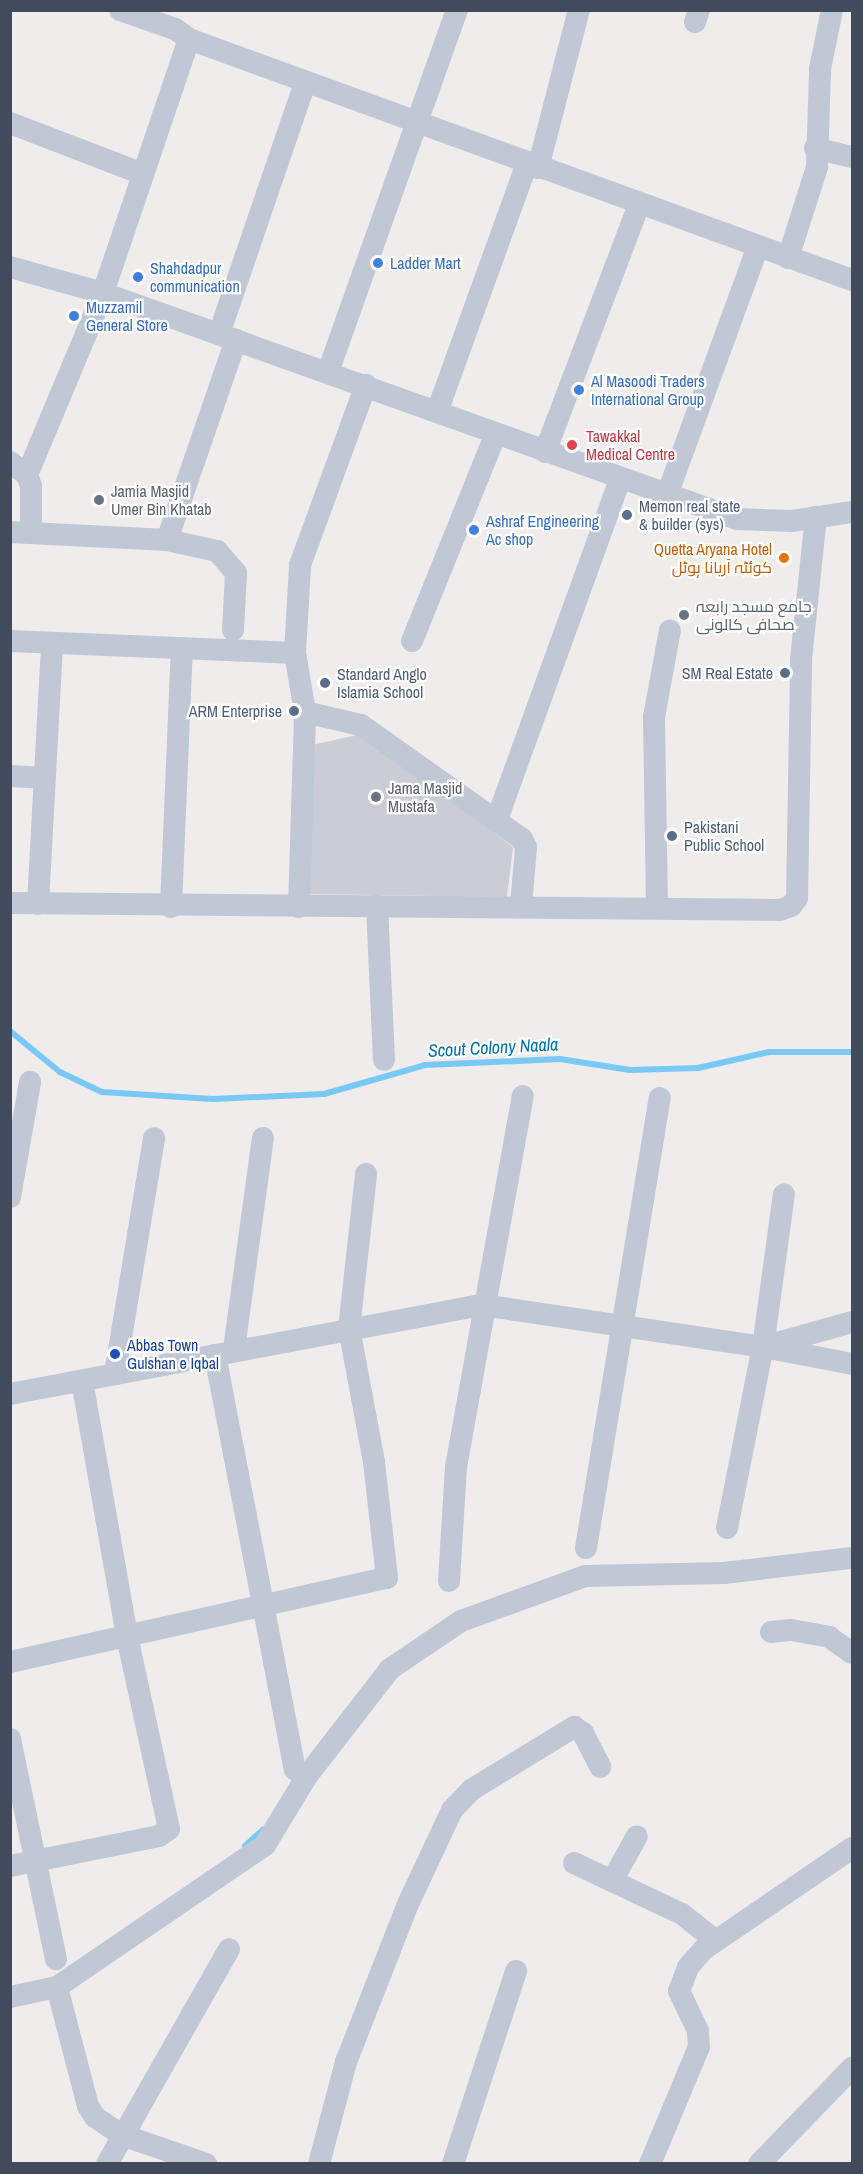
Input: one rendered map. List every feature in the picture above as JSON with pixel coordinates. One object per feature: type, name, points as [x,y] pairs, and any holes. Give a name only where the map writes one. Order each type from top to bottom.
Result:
[{"type":"street","points":[[120,10],[182,26],[304,83],[852,280]]},
{"type":"street","points":[[328,372],[457,10]]},
{"type":"street","points":[[437,412],[533,165],[579,10]]},
{"type":"street","points":[[788,258],[817,167],[815,148],[820,69],[832,10]]},
{"type":"street","points":[[182,26],[143,174],[103,292],[19,468],[20,532],[167,540],[217,551],[231,563],[236,573],[233,630]]},
{"type":"street","points":[[167,540],[304,83]]},
{"type":"street","points":[[10,123],[143,174]]},
{"type":"street","points":[[815,148],[852,158]]},
{"type":"street","points":[[544,452],[639,205]]},
{"type":"street","points":[[667,495],[758,247]]},
{"type":"street","points":[[10,267],[103,292],[366,385],[544,452],[737,519],[816,517],[852,512]]},
{"type":"street","points":[[299,907],[305,712],[295,653],[300,565],[366,385]]},
{"type":"street","points":[[412,641],[496,434]]},
{"type":"street","points":[[496,822],[620,478]]},
{"type":"street","points":[[10,903],[171,907],[377,906],[780,910],[797,898],[801,659],[816,517]]},
{"type":"street","points":[[657,908],[654,717],[670,630]]},
{"type":"street","points":[[10,641],[295,653]]},
{"type":"street","points":[[38,904],[52,643]]},
{"type":"street","points":[[171,907],[182,648]]},
{"type":"street","points":[[305,712],[361,725],[522,839],[526,848],[521,907]]},
{"type":"street","points":[[10,776],[44,778]]},
{"type":"street","points":[[377,906],[384,1060]]},
{"type":"street","points":[[10,1197],[30,1082]]},
{"type":"street","points":[[449,1581],[456,1467],[482,1305],[523,1096]]},
{"type":"street","points":[[586,1548],[660,1098]]},
{"type":"street","points":[[116,1374],[154,1138]]},
{"type":"street","points":[[263,1138],[225,1352],[264,1606],[295,1769]]},
{"type":"street","points":[[10,1662],[381,1580],[389,1572],[349,1329],[366,1174]]},
{"type":"street","points":[[727,1528],[763,1347],[784,1194]]},
{"type":"street","points":[[10,1394],[482,1305],[621,1328],[763,1347],[852,1364]]},
{"type":"street","points":[[763,1347],[852,1322]]},
{"type":"street","points":[[10,1866],[159,1836],[169,1829],[127,1636],[82,1381]]},
{"type":"street","points":[[10,1997],[57,1987],[265,1845],[307,1776],[390,1669],[461,1620],[585,1576],[724,1573],[852,1557]]},
{"type":"street","points":[[771,1632],[791,1630],[829,1637],[852,1653]]},
{"type":"street","points":[[319,2163],[346,2062],[408,1904],[452,1810],[471,1791],[574,1727],[583,1733],[600,1767]]},
{"type":"street","points":[[10,1739],[56,1959]]},
{"type":"street","points":[[612,1881],[637,1836]]},
{"type":"street","points":[[650,2163],[699,2047],[698,2031],[679,1991],[681,1979],[704,1949],[852,1848]]},
{"type":"street","points":[[574,1863],[682,1914],[716,1941]]},
{"type":"street","points":[[107,2163],[229,1949]]},
{"type":"street","points":[[453,2163],[516,1971]]},
{"type":"street","points":[[57,1987],[88,2106],[95,2117],[122,2135],[206,2163]]},
{"type":"street","points":[[759,2163],[852,2068]]},
{"type":"building","name":"Jama Masjid Mustafa","points":[[361,734],[513,847],[507,897],[304,894],[308,746]]},
{"type":"waterway","name":"Scout Colony Naala","points":[[10,1031],[60,1072],[102,1092],[213,1099],[324,1094],[425,1065],[560,1059],[630,1070],[698,1068],[769,1052],[852,1052]]},
{"type":"waterway","points":[[245,1846],[264,1829]]},
{"type":"place","name":"Ladder Mart","points":[[378,263]]},
{"type":"place","name":"Shahdadpur communication","points":[[138,277]]},
{"type":"place","name":"Muzzamil General Store","points":[[74,316]]},
{"type":"place","name":"Al Masoodi Traders International Group","points":[[579,390]]},
{"type":"place","name":"Tawakkal Medical Centre","points":[[572,445]]},
{"type":"place","name":"Jamia Masjid Umer Bin Khatab","points":[[99,500]]},
{"type":"place","name":"Memon real state & builder (sys)","points":[[627,515]]},
{"type":"place","name":"Ashraf Engineering Ac shop","points":[[474,530]]},
{"type":"place","name":"Quetta Aryana Hotel کوئٹہ آریانا ہوٹل","points":[[784,558]]},
{"type":"place","name":"جامع مسجد رابعہ صحافی کالونی","points":[[684,615]]},
{"type":"place","name":"SM Real Estate","points":[[785,673]]},
{"type":"place","name":"Standard Anglo Islamia School","points":[[325,683]]},
{"type":"place","name":"ARM Enterprise","points":[[294,711]]},
{"type":"place","name":"Jama Masjid Mustafa","points":[[376,797]]},
{"type":"place","name":"Pakistani Public School","points":[[672,836]]},
{"type":"place","name":"Abbas Town Gulshan e Iqbal","points":[[115,1354]]}]
